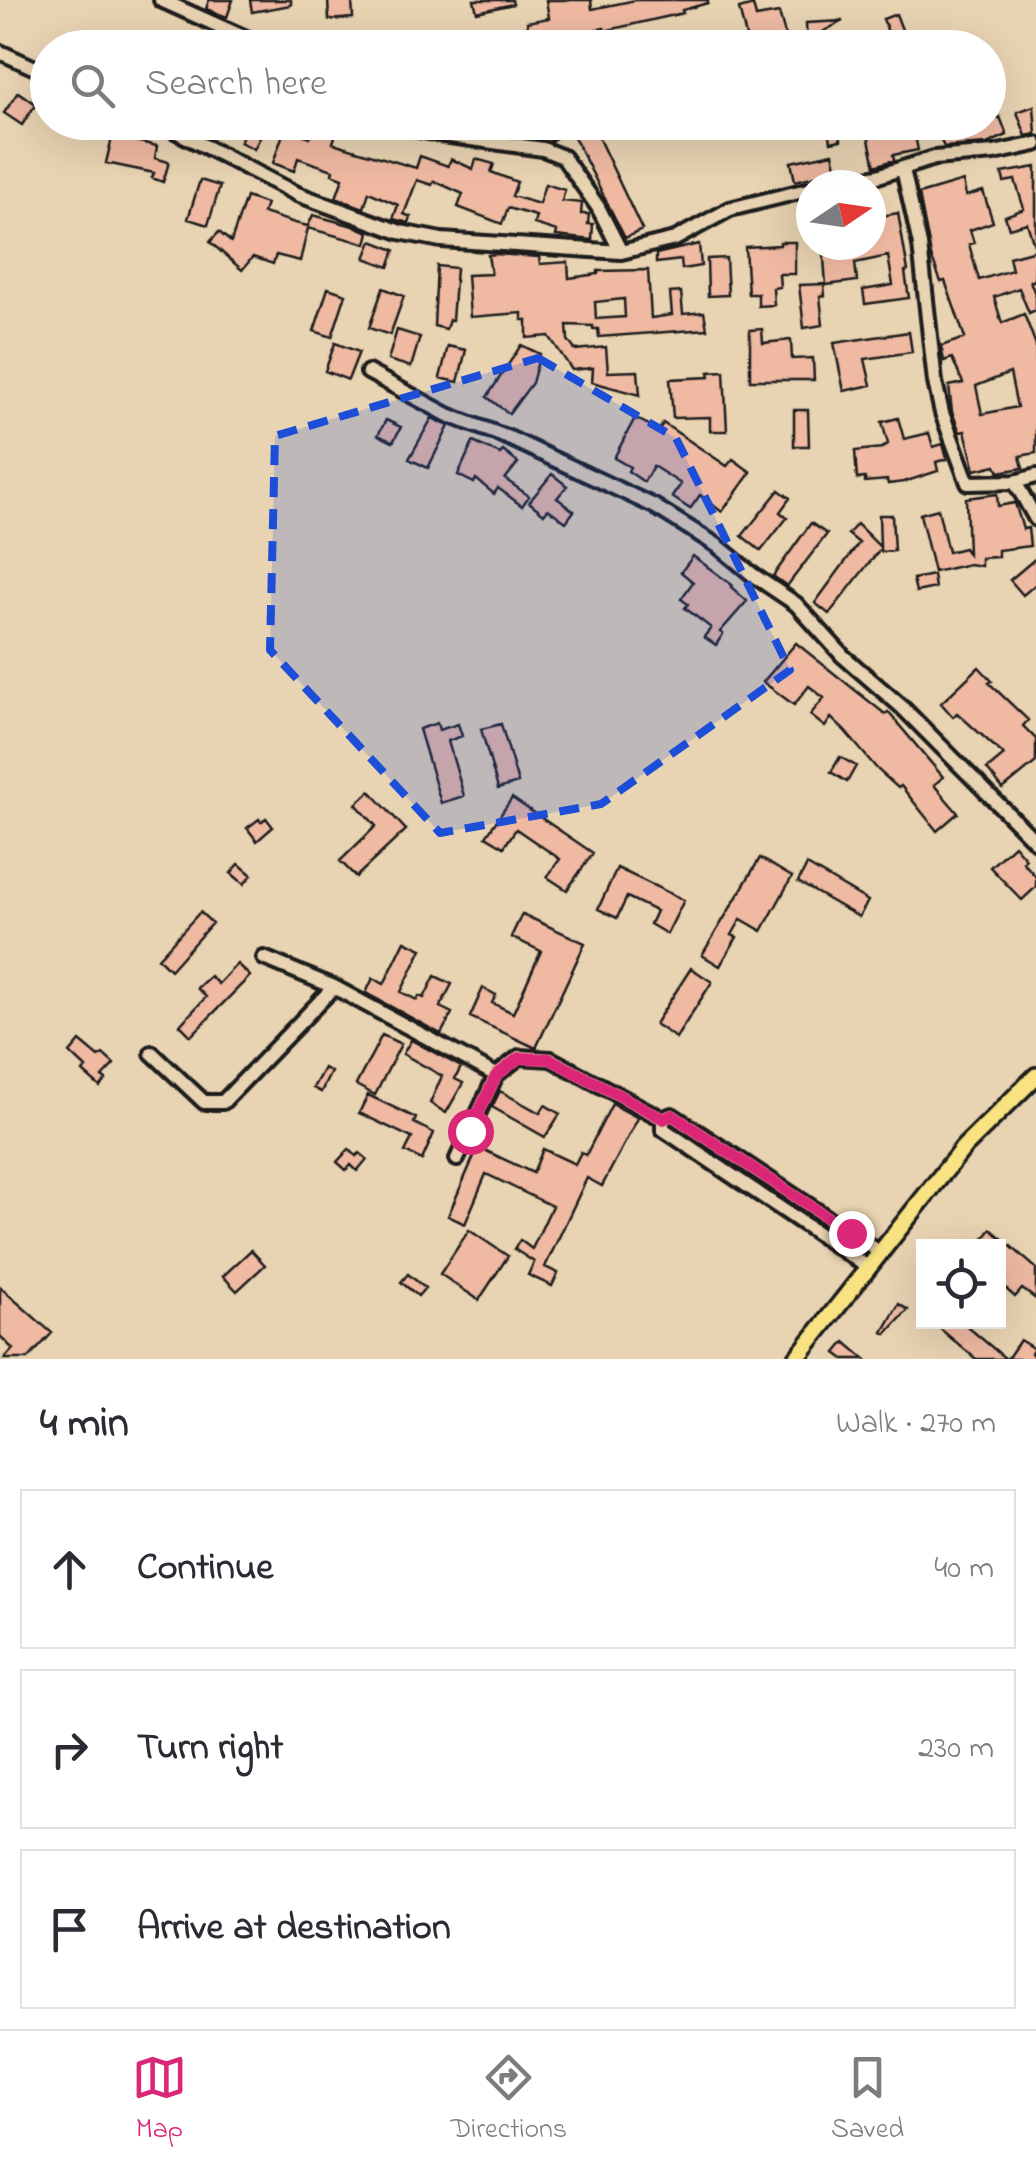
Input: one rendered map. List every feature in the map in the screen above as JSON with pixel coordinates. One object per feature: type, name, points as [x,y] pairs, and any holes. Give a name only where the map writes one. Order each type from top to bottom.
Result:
[{"type":"main road","points":[[796,1359],[964,1147],[1036,1076]]},
{"type":"street","points":[[162,0],[228,30]]},
{"type":"street","points":[[0,52],[30,66]]},
{"type":"street","points":[[193,140],[298,194],[400,232],[442,240],[621,252],[675,239],[730,209],[796,193]]},
{"type":"street","points":[[479,140],[543,149],[563,157],[598,206],[621,252]]},
{"type":"street","points":[[886,172],[934,158],[994,154],[1036,144]]},
{"type":"street","points":[[903,169],[920,245],[935,382],[968,483],[1016,482],[1036,476]]},
{"type":"street","points":[[368,372],[448,415],[510,438],[654,506],[718,546],[796,604],[843,656],[902,707],[1036,842]]},
{"type":"street","points":[[1016,482],[1036,519]]},
{"type":"street","points":[[264,958],[334,987],[496,1076]]},
{"type":"street","points":[[152,1053],[204,1102],[222,1102],[334,987]]},
{"type":"street","points":[[457,1159],[496,1076],[519,1058],[550,1059],[664,1119]]},
{"type":"street","points":[[664,1119],[672,1115],[881,1253]]},
{"type":"street","points":[[664,1119],[663,1129],[869,1268]]},
{"type":"highlighted area","points":[[538,358],[676,438],[790,670],[601,804],[440,833],[270,650],[275,436]]},
{"type":"building","points":[[209,0],[233,0],[227,17],[206,9]]},
{"type":"building","points":[[250,0],[291,0],[291,5],[252,12]]},
{"type":"building","points":[[328,0],[352,0],[353,18],[329,20]]},
{"type":"building","points":[[474,0],[512,0],[513,4],[477,12]]},
{"type":"building","points":[[546,0],[591,0],[592,9],[636,0],[708,0],[682,10],[683,13],[608,30],[528,30],[527,22],[549,18]]},
{"type":"building","points":[[753,5],[756,17],[779,13],[784,30],[744,30],[739,9]]},
{"type":"building","points":[[896,14],[902,30],[887,30],[883,19]]},
{"type":"building","points":[[843,21],[826,30],[806,30],[806,23]]},
{"type":"building","points":[[18,92],[30,100],[30,113],[22,125],[4,113]]},
{"type":"building","points":[[1034,106],[1036,134],[1026,136],[1017,112]]},
{"type":"building","points":[[111,140],[157,146],[155,158],[169,162],[163,182],[152,178],[154,173],[106,163]]},
{"type":"building","points":[[241,140],[259,140],[254,149]]},
{"type":"building","points":[[281,140],[334,140],[333,143],[416,168],[420,156],[448,166],[451,159],[473,169],[476,159],[494,164],[491,172],[517,182],[512,196],[539,204],[545,184],[565,190],[562,201],[582,203],[581,214],[589,214],[592,240],[556,236],[557,231],[534,224],[536,216],[508,208],[502,224],[458,207],[463,194],[434,181],[432,185],[417,180],[404,214],[411,217],[409,223],[393,219],[398,205],[369,192],[364,208],[336,198],[343,178],[332,174],[333,170],[298,158],[294,171],[273,163]]},
{"type":"building","points":[[576,140],[600,140],[642,230],[625,238]]},
{"type":"building","points":[[869,140],[916,140],[918,150],[893,155],[894,160],[875,166]]},
{"type":"building","points":[[941,140],[996,140],[987,144],[944,147]]},
{"type":"building","points":[[833,153],[837,170],[796,170],[795,181],[791,162]]},
{"type":"building","points":[[1036,167],[1034,245],[1027,223],[1009,228],[1005,216],[1024,209],[1015,180],[1004,182],[1002,173]]},
{"type":"building","points":[[200,180],[220,186],[208,225],[188,219]]},
{"type":"building","points":[[963,181],[966,196],[983,191],[993,222],[970,230],[974,243],[969,244],[979,280],[1012,270],[1009,257],[1036,250],[1034,281],[1030,281],[1036,310],[1029,313],[1019,288],[994,297],[1002,323],[1024,314],[1036,345],[1036,453],[1020,456],[1023,468],[999,472],[996,465],[975,470],[965,431],[960,432],[952,412],[949,386],[963,383],[952,358],[944,361],[941,346],[965,338],[945,281],[941,282],[931,256],[919,194]],"holes":[[[1010,373],[1017,407],[982,414],[976,386]]]},
{"type":"building","points":[[246,197],[266,204],[263,213],[295,223],[308,226],[313,215],[357,227],[369,232],[366,244],[308,228],[300,261],[276,255],[273,264],[253,257],[242,270],[210,242],[219,232],[231,242]]},
{"type":"building","points":[[898,213],[909,298],[865,304],[863,290],[893,285],[886,256],[886,215]]},
{"type":"building","points":[[372,241],[395,250],[389,267],[365,258]]},
{"type":"building","points":[[795,242],[795,274],[779,274],[780,287],[773,288],[774,305],[758,306],[758,294],[748,294],[745,247]]},
{"type":"building","points":[[699,244],[701,266],[682,269],[681,260],[656,263],[656,254]]},
{"type":"building","points":[[488,255],[539,257],[540,264],[568,262],[569,278],[598,271],[648,270],[651,318],[672,315],[670,293],[681,292],[683,314],[704,312],[707,329],[599,337],[593,326],[567,325],[568,340],[575,350],[606,347],[608,372],[638,371],[640,395],[592,382],[593,368],[572,370],[549,336],[527,338],[527,320],[522,320],[522,313],[470,317],[467,275],[491,274]],"holes":[[[624,299],[625,317],[596,319],[595,302]]]},
{"type":"building","points":[[726,258],[728,295],[708,296],[707,259]]},
{"type":"building","points":[[824,260],[869,260],[855,263],[857,281],[826,285]]},
{"type":"building","points":[[437,266],[456,268],[452,320],[446,329],[434,326]]},
{"type":"building","points":[[824,284],[825,296],[820,296],[823,325],[804,328],[799,285]]},
{"type":"building","points":[[328,288],[346,294],[332,337],[314,331]]},
{"type":"building","points":[[383,288],[404,296],[390,335],[369,328]]},
{"type":"building","points":[[762,329],[763,343],[791,340],[792,359],[813,358],[814,380],[750,380],[750,330]]},
{"type":"building","points":[[397,330],[420,337],[411,367],[388,360]]},
{"type":"building","points":[[909,332],[912,352],[865,359],[871,385],[844,391],[834,343]]},
{"type":"building","points":[[335,343],[359,352],[348,380],[325,371]]},
{"type":"building","points":[[521,345],[540,354],[532,383],[509,414],[487,397]]},
{"type":"building","points":[[448,346],[466,350],[458,382],[440,378]]},
{"type":"building","points":[[724,371],[727,431],[710,431],[710,417],[673,418],[670,379],[710,377],[709,372]]},
{"type":"building","points":[[794,410],[808,410],[809,446],[794,446]]},
{"type":"building","points":[[432,418],[449,426],[428,468],[409,459]]},
{"type":"building","points":[[635,418],[659,430],[663,423],[727,466],[733,459],[751,472],[722,512],[700,495],[690,509],[672,497],[681,484],[653,466],[644,482],[614,458]]},
{"type":"building","points":[[898,418],[904,439],[929,433],[933,447],[943,444],[947,459],[936,462],[938,471],[904,482],[888,484],[887,480],[857,479],[855,451],[888,444],[882,422]]},
{"type":"building","points":[[386,420],[401,427],[393,442],[378,435]]},
{"type":"building","points":[[473,442],[500,454],[503,451],[518,463],[505,479],[529,496],[522,506],[498,488],[494,494],[476,479],[474,483],[458,475]]},
{"type":"building","points":[[552,474],[567,486],[557,498],[574,511],[566,522],[548,509],[544,514],[529,502]]},
{"type":"building","points":[[779,490],[790,498],[780,512],[787,518],[761,551],[742,536]]},
{"type":"building","points":[[997,494],[998,506],[1015,503],[1023,529],[1028,528],[1030,546],[998,550],[998,557],[981,558],[981,566],[969,564],[934,572],[920,514],[938,509],[948,552],[964,548],[968,554],[966,498]]},
{"type":"building","points":[[879,515],[892,515],[894,551],[880,549],[829,614],[815,603],[859,543],[848,534],[857,524],[880,547]]},
{"type":"building","points":[[811,523],[827,534],[787,586],[773,576]]},
{"type":"building","points":[[693,556],[747,601],[720,632],[723,634],[716,645],[704,637],[711,628],[685,608],[688,604],[681,599],[693,582],[681,572]]},
{"type":"building","points":[[1036,558],[1036,584],[1023,595],[1010,580]]},
{"type":"building","points":[[933,575],[935,588],[916,592],[913,579]]},
{"type":"building","points":[[796,643],[885,714],[888,712],[943,777],[934,785],[958,813],[937,831],[901,786],[898,788],[878,770],[831,718],[825,727],[810,715],[824,698],[809,686],[794,705],[763,682]]},
{"type":"building","points":[[979,667],[992,681],[989,683],[1028,720],[1023,726],[1036,739],[1036,762],[1003,789],[987,769],[1004,755],[957,713],[953,717],[941,703]]},
{"type":"building","points":[[437,723],[439,730],[458,724],[462,736],[448,741],[464,796],[441,803],[419,729]]},
{"type":"building","points":[[501,724],[518,783],[498,789],[481,729]]},
{"type":"building","points":[[840,757],[856,766],[847,782],[831,772]]},
{"type":"building","points":[[370,791],[406,830],[356,877],[340,861],[376,826],[356,804]]},
{"type":"building","points":[[512,798],[593,853],[567,890],[547,877],[560,859],[516,829],[504,847],[486,836]]},
{"type":"building","points":[[266,818],[273,827],[257,841],[247,828]]},
{"type":"building","points":[[1014,845],[1036,877],[1036,887],[1022,900],[990,867]]},
{"type":"building","points":[[760,858],[792,877],[762,931],[741,919],[732,935],[737,937],[720,966],[702,955]]},
{"type":"building","points":[[239,864],[252,875],[244,884],[231,873]]},
{"type":"building","points":[[807,865],[868,901],[859,917],[798,882]]},
{"type":"building","points":[[617,868],[684,900],[667,934],[650,924],[656,911],[627,897],[617,918],[598,909]]},
{"type":"building","points":[[200,912],[212,923],[170,970],[158,958]]},
{"type":"building","points":[[522,914],[585,943],[536,1048],[470,1017],[483,988],[496,995],[492,1003],[513,1013],[541,951],[511,937]]},
{"type":"building","points":[[405,941],[422,949],[401,992],[417,1000],[419,996],[424,998],[435,976],[452,984],[440,1007],[452,1013],[441,1034],[366,993],[373,978],[384,984]]},
{"type":"building","points":[[237,964],[250,976],[191,1036],[180,1025],[206,997],[197,988],[210,976],[218,984]]},
{"type":"building","points":[[691,968],[712,982],[676,1038],[655,1024]]},
{"type":"building","points":[[382,1035],[401,1044],[375,1095],[356,1085]]},
{"type":"building","points":[[411,1040],[461,1067],[455,1079],[463,1083],[446,1113],[430,1103],[442,1076],[403,1054]]},
{"type":"building","points":[[80,1041],[114,1064],[102,1077],[106,1080],[100,1087],[70,1053]]},
{"type":"building","points":[[324,1068],[331,1072],[321,1092],[313,1088]]},
{"type":"building","points":[[500,1091],[540,1113],[545,1105],[560,1114],[545,1137],[492,1107]]},
{"type":"building","points":[[368,1095],[416,1118],[414,1123],[434,1133],[422,1160],[405,1152],[412,1138],[359,1113]]},
{"type":"building","points":[[612,1104],[638,1118],[602,1186],[587,1178],[545,1267],[558,1273],[552,1286],[528,1275],[534,1262],[514,1249],[520,1240],[532,1249],[552,1206],[486,1174],[465,1224],[448,1216],[478,1147],[533,1173],[543,1149],[575,1164],[581,1152],[586,1155]]},
{"type":"building","points":[[349,1149],[367,1159],[357,1171],[351,1165],[346,1170],[337,1162]]},
{"type":"building","points":[[991,1229],[1003,1239],[983,1239]]},
{"type":"building","points":[[469,1230],[508,1256],[479,1300],[440,1274]]},
{"type":"building","points":[[1006,1242],[1036,1268],[1036,1299],[1022,1289],[1015,1297],[1006,1289]]},
{"type":"building","points":[[251,1250],[265,1265],[237,1291],[223,1276]]},
{"type":"building","points":[[408,1274],[425,1288],[418,1296],[401,1282]]},
{"type":"building","points":[[0,1287],[52,1333],[28,1359],[4,1359],[13,1349],[0,1336]]},
{"type":"building","points":[[899,1304],[908,1310],[886,1334],[883,1332]]},
{"type":"building","points":[[940,1329],[970,1329],[1006,1359],[976,1359]]},
{"type":"building","points":[[1020,1340],[1034,1349],[1031,1353],[1036,1359],[1007,1359]]},
{"type":"building","points":[[845,1342],[865,1359],[844,1359],[836,1353]]},
{"type":"route","points":[[470,1131],[496,1076],[507,1065],[519,1058],[550,1059],[664,1119],[672,1115],[851,1233]]}]
